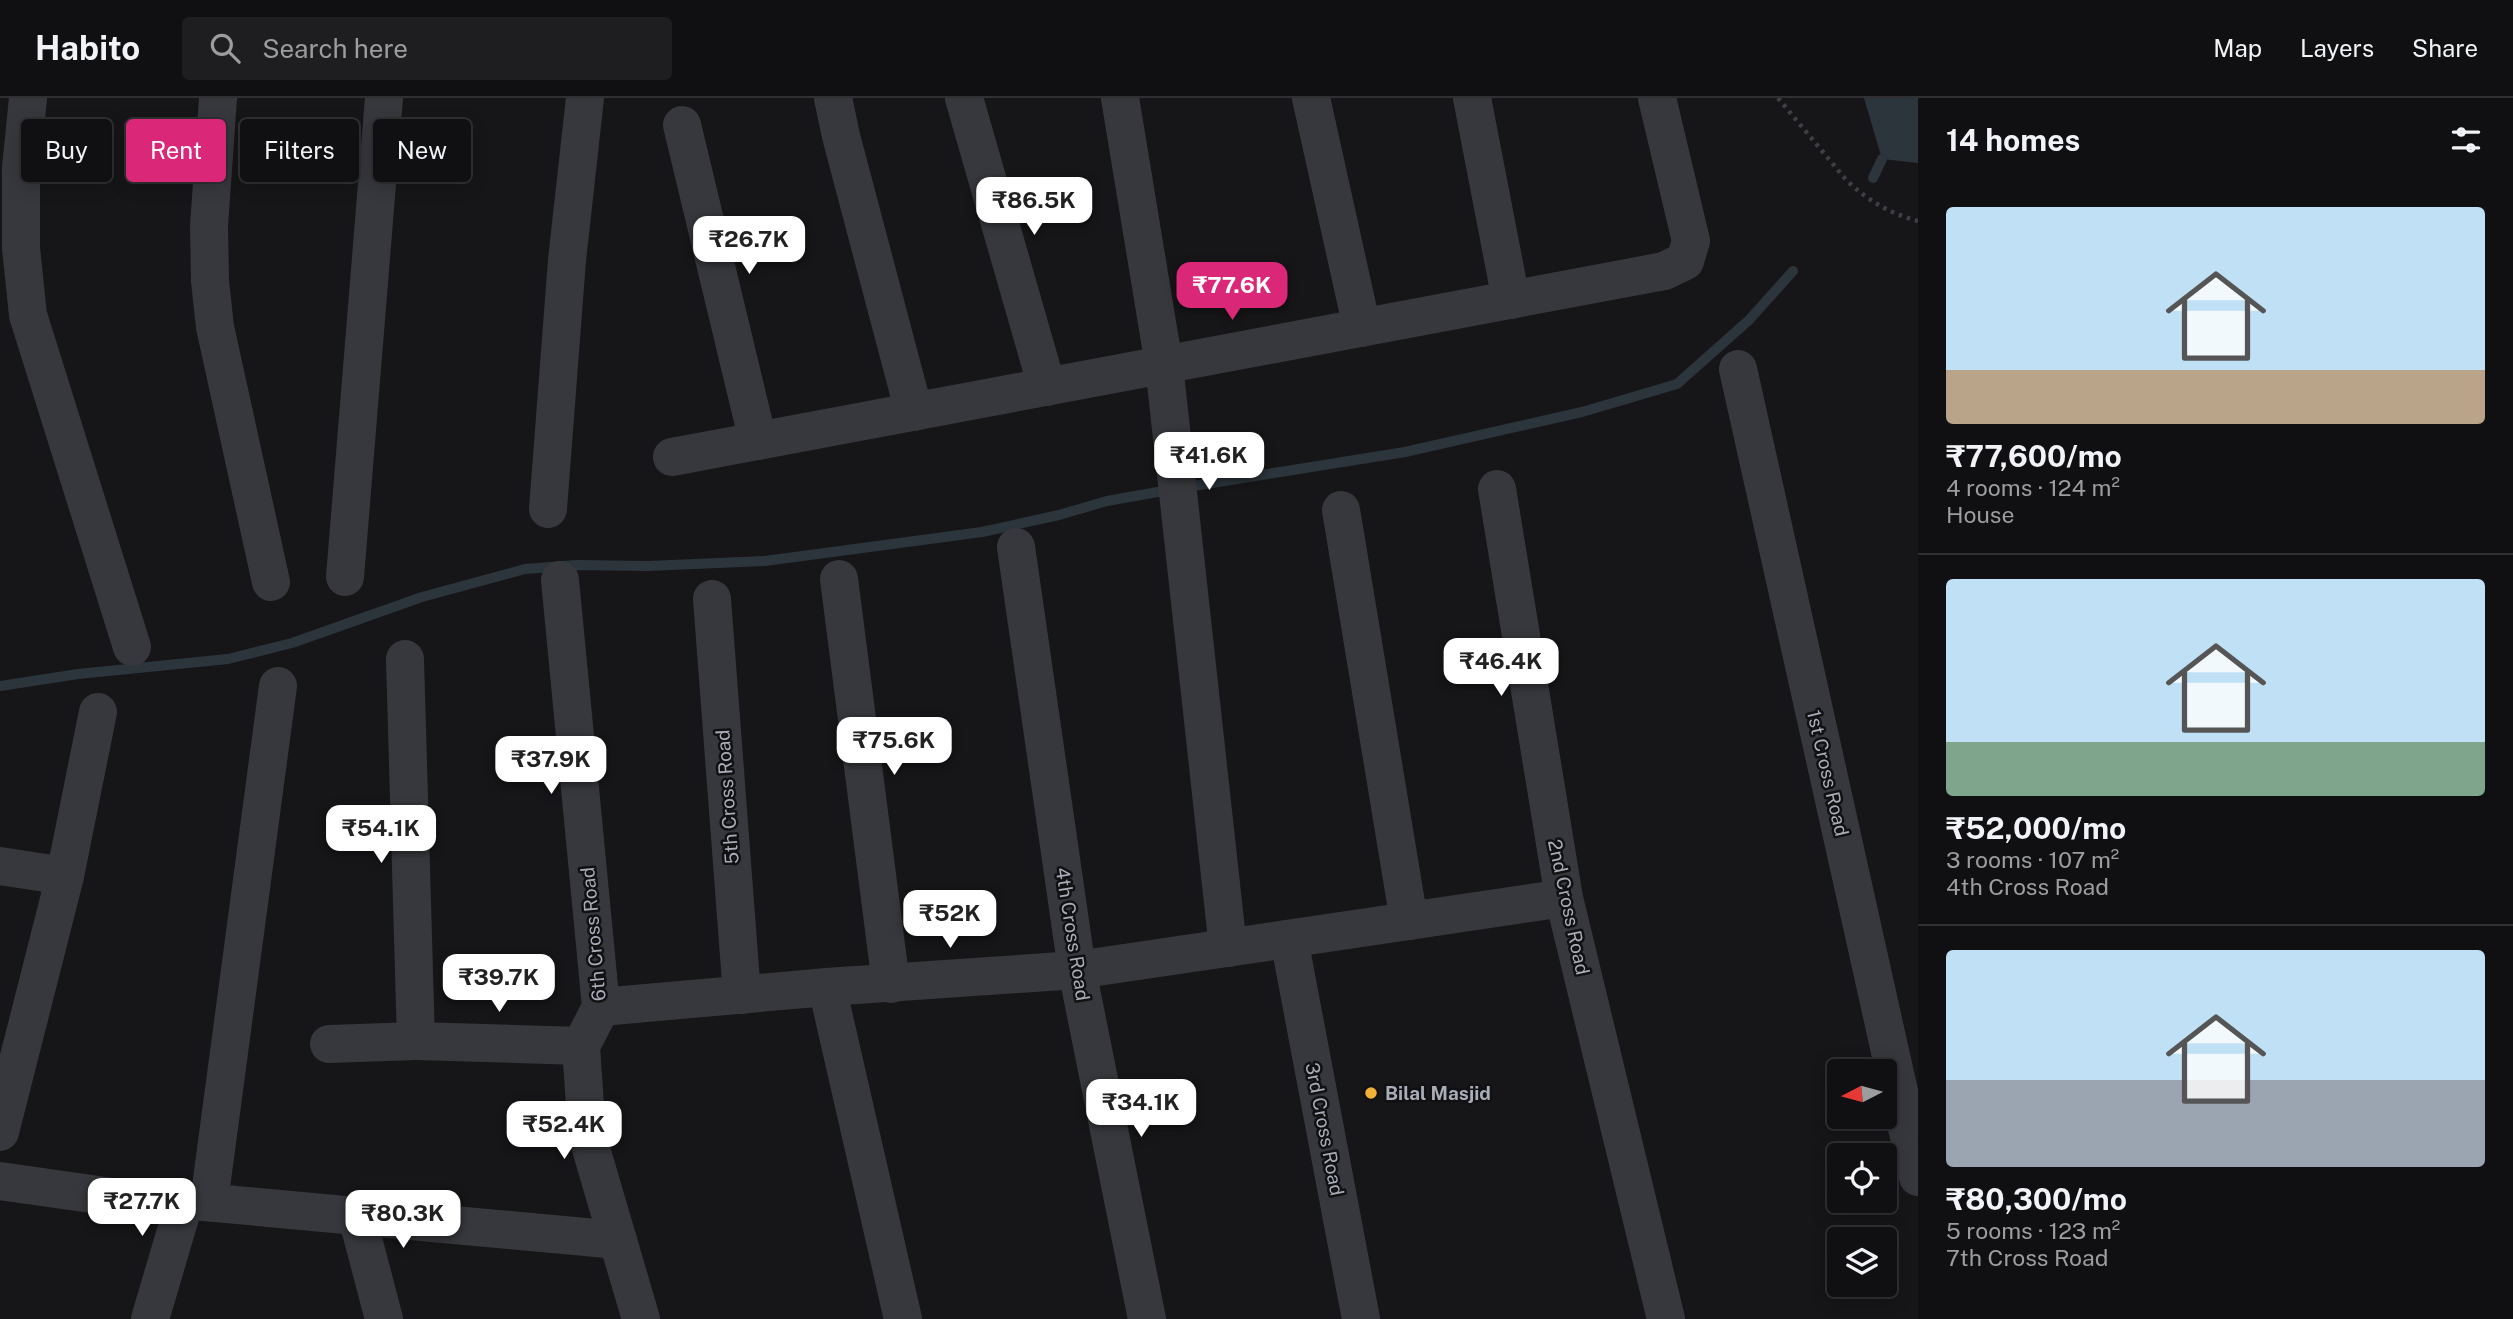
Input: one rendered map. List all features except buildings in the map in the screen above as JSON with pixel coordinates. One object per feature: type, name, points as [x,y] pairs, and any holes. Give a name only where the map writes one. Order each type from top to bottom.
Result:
[{"type":"street","points":[[28,98],[21,168],[21,248],[28,315],[132,647]]},
{"type":"street","points":[[218,98],[209,226],[210,281],[215,327],[271,582]]},
{"type":"street","points":[[345,577],[383,98]]},
{"type":"street","points":[[548,509],[567,260],[585,98]]},
{"type":"street","points":[[833,98],[914,412]]},
{"type":"street","points":[[964,98],[1047,387]]},
{"type":"street","points":[[1120,98],[1164,365],[1228,948]]},
{"type":"street","points":[[1311,98],[1362,328]]},
{"type":"street","points":[[1472,98],[1511,300]]},
{"type":"street","points":[[672,457],[1664,271],[1685,261],[1691,241],[1657,98]]},
{"type":"street","points":[[682,125],[758,441]]},
{"type":"street","name":"1st Cross Road","points":[[1738,369],[1918,1177]]},
{"type":"street","name":"2nd Cross Road","points":[[1497,489],[1564,898],[1667,1319]]},
{"type":"street","points":[[1340,510],[1409,921]]},
{"type":"street","name":"4th Cross Road","points":[[1016,547],[1077,970],[1147,1319]]},
{"type":"street","points":[[839,579],[891,984]]},
{"type":"street","name":"6th Cross Road","points":[[560,580],[601,1007],[581,1046]]},
{"type":"street","name":"5th Cross Road","points":[[712,599],[742,995]]},
{"type":"street","points":[[405,659],[416,1041]]},
{"type":"street","points":[[150,1319],[196,1204],[278,686]]},
{"type":"street","points":[[0,1132],[65,876],[98,712]]},
{"type":"street","points":[[0,866],[65,876]]},
{"type":"street","points":[[601,1007],[827,987],[1077,970],[1564,898]]},
{"type":"street","name":"3rd Cross Road","points":[[1289,939],[1361,1319]]},
{"type":"street","points":[[827,987],[903,1319]]},
{"type":"street","points":[[329,1044],[416,1041],[581,1046],[587,1135],[641,1319]]},
{"type":"street","points":[[0,1181],[196,1204],[618,1240]]},
{"type":"street","points":[[356,1216],[384,1319]]},
{"type":"path","points":[[1778,98],[1859,192],[1892,214],[1918,221]]},
{"type":"shaded area","points":[[1864,98],[1918,98],[1918,163],[1882,159]]},
{"type":"waterway","points":[[1873,178],[1882,159]]},
{"type":"waterway","points":[[1193,486],[1405,452],[1582,412],[1677,384],[1749,320],[1793,271]]},
{"type":"waterway","points":[[0,686],[78,674],[228,659],[292,643],[422,597],[525,569],[577,565],[648,566],[765,561],[982,532],[1107,501],[1169,490]]},
{"type":"place","name":"Bilal Masjid","points":[[1371,1093]]}]
